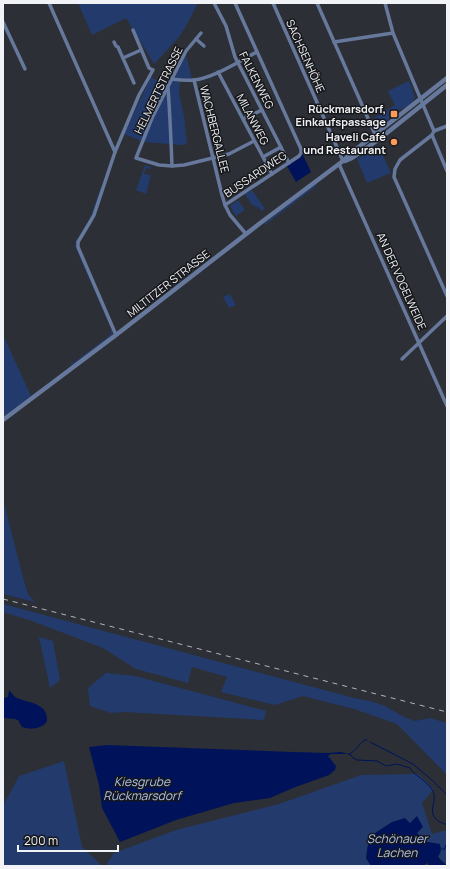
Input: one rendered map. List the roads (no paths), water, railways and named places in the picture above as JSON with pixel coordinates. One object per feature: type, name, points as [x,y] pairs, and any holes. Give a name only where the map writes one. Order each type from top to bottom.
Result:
[{"type":"street","points":[[49,3],[115,152]]},
{"type":"street","name":"FALKENWEG","points":[[214,3],[226,26],[237,62],[289,163]]},
{"type":"street","points":[[172,80],[194,80],[206,78],[257,52],[235,3]]},
{"type":"street","name":"SACHSENHÖHE","points":[[272,3],[341,162]]},
{"type":"street","points":[[317,3],[374,132]]},
{"type":"street","points":[[386,3],[393,33],[447,171]]},
{"type":"street","points":[[3,22],[25,69]]},
{"type":"street","points":[[116,335],[78,242],[95,211],[115,152],[139,95],[153,70],[149,68],[133,30]]},
{"type":"street","name":"HELMERTSTRASSE","points":[[172,166],[159,165],[136,158],[152,118],[186,51],[201,33]]},
{"type":"street","points":[[334,42],[393,33]]},
{"type":"street","points":[[196,39],[204,46]]},
{"type":"street","points":[[114,42],[118,47],[134,83]]},
{"type":"street","points":[[123,58],[141,50]]},
{"type":"street","name":"BUSSARDWEG","points":[[246,234],[230,215],[225,205],[289,163],[301,153],[257,52]]},
{"type":"street","name":"MILANWEG","points":[[218,72],[272,174]]},
{"type":"street","name":"MILTITZER STRASSE","points":[[3,420],[341,162],[352,158],[370,146],[447,78]]},
{"type":"street","name":"WACHBERGALLEE","points":[[194,80],[225,205]]},
{"type":"street","name":"MILTITZER STRASSE","points":[[421,102],[447,85]]},
{"type":"street","points":[[168,88],[172,166],[184,165],[230,154],[254,141]]},
{"type":"street","points":[[243,119],[262,110]]},
{"type":"street","points":[[447,126],[433,133],[400,160],[394,174],[397,184],[447,296]]},
{"type":"street","points":[[263,157],[281,147]]},
{"type":"street","name":"AN DER VOGELWEIDE","points":[[341,162],[447,406]]},
{"type":"street","points":[[402,359],[447,316]]},
{"type":"water","points":[[302,153],[311,172],[296,182],[287,166],[300,158]]},
{"type":"water","points":[[9,690],[15,697],[35,704],[43,709],[46,713],[46,723],[43,726],[31,729],[22,727],[18,720],[3,718],[3,698],[8,697]]},
{"type":"water","name":"Kiesgrube Rückmarsdorf","points":[[107,745],[293,752],[341,752],[348,754],[331,754],[328,756],[336,766],[335,770],[329,775],[270,798],[234,803],[176,820],[120,842],[102,808],[99,785],[89,747]]},
{"type":"water","name":"Schönauer Lachen","points":[[417,816],[423,827],[417,833],[427,842],[440,844],[441,851],[438,857],[447,866],[430,866],[427,863],[423,866],[371,866],[366,858],[369,837],[392,822],[405,818],[410,823]]},
{"type":"waterway","points":[[350,754],[365,740],[367,740]]},
{"type":"waterway","points":[[370,742],[413,764],[447,795]]},
{"type":"waterway","points":[[348,754],[357,760],[377,761],[386,766],[397,764],[410,768],[433,791],[434,797],[432,810],[434,816],[438,821],[447,825]]},
{"type":"waterway","points":[[441,848],[444,850],[447,844]]},
{"type":"railway","points":[[3,599],[447,712]]},
{"type":"place","name":"Rückmarsdorf, Einkaufspassage","points":[[394,114]]},
{"type":"place","name":"Haveli Café und Restaurant","points":[[394,142]]}]
